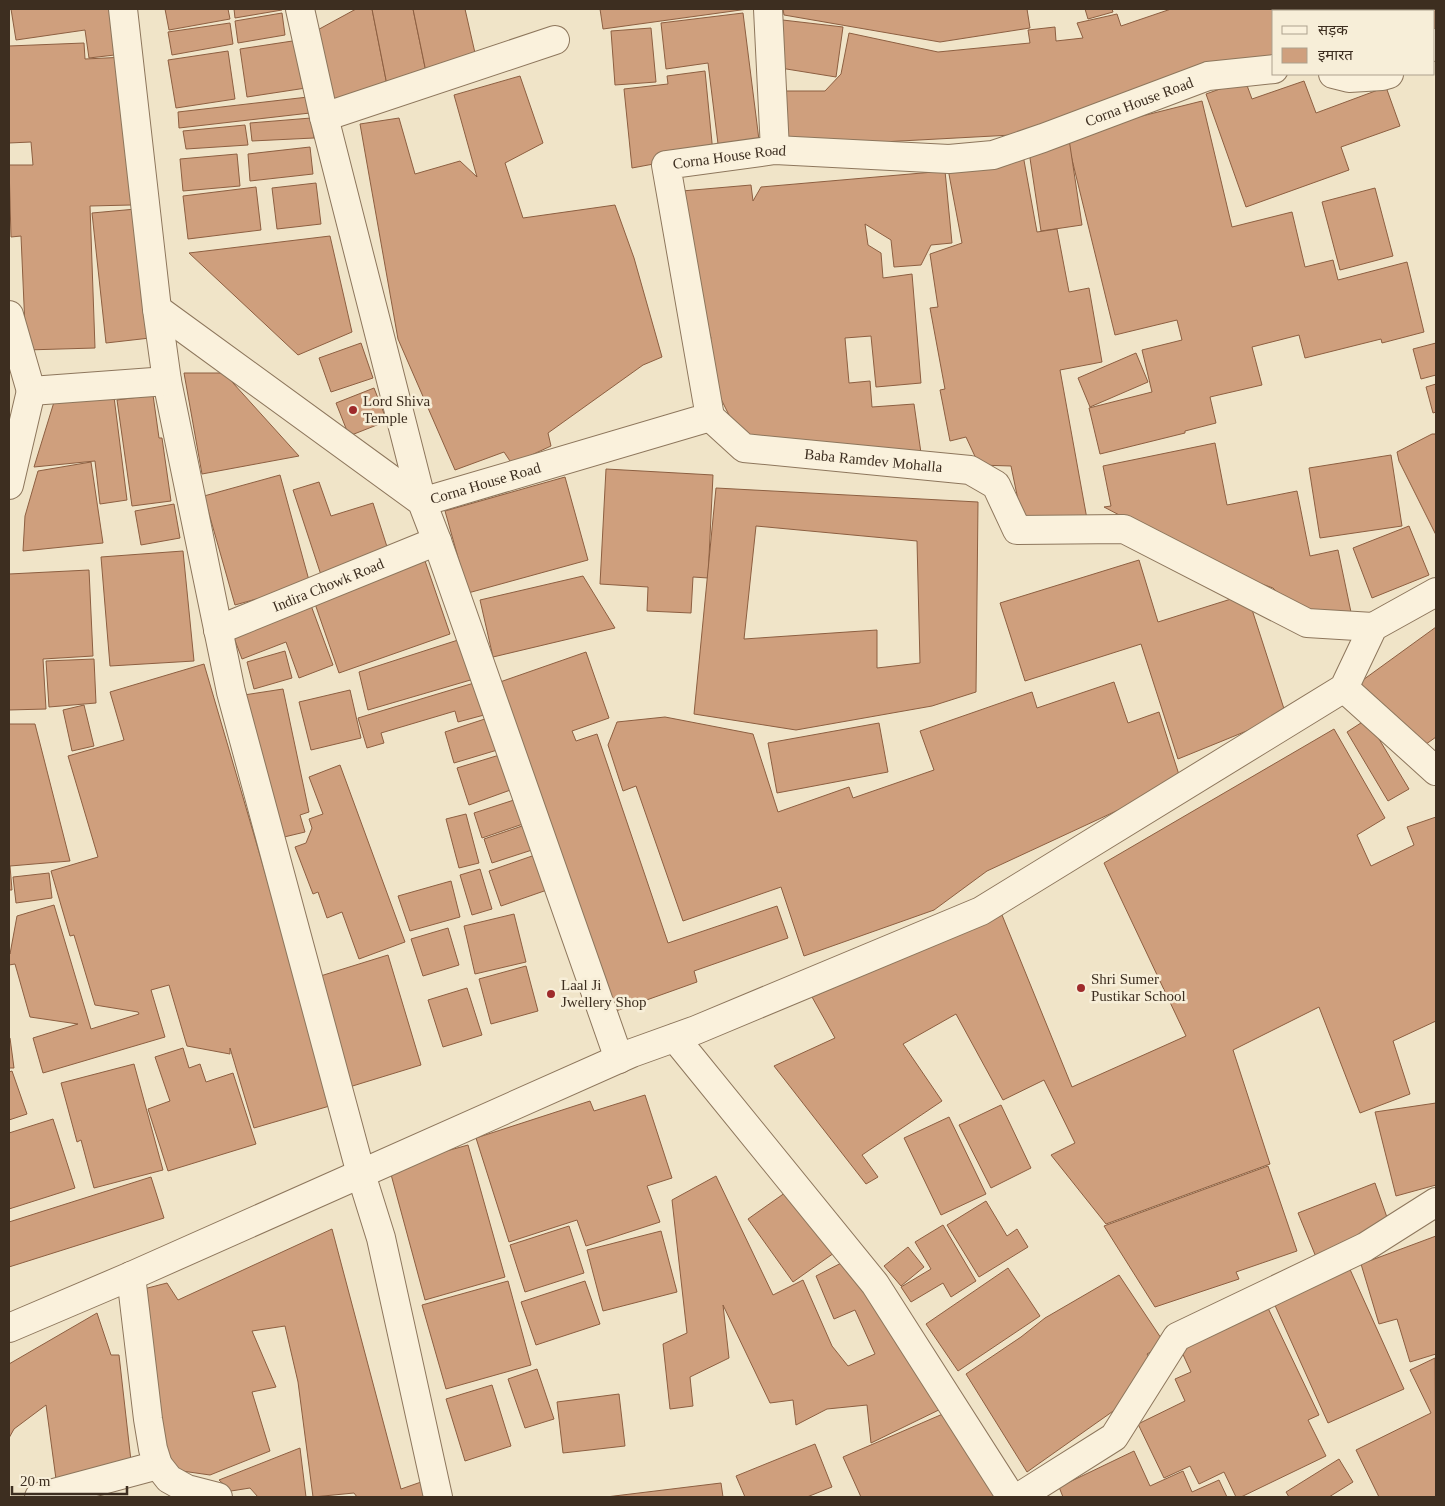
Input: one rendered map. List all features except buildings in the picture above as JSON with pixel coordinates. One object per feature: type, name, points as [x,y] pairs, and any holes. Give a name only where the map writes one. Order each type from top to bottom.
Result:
[{"type":"street","points":[[124,9],[157,309],[167,381],[231,692],[361,1174],[381,1238],[438,1497]]},
{"type":"street","points":[[300,9],[324,117],[422,502],[438,541],[619,1058]]},
{"type":"street","points":[[768,9],[775,150]]},
{"type":"street","points":[[324,117],[555,40]]},
{"type":"street","name":"Corna House Road","points":[[422,502],[710,418],[666,165],[775,150],[949,159],[993,155],[1208,76],[1272,69]]},
{"type":"street","points":[[1337,75],[1349,78],[1386,75]]},
{"type":"street","points":[[157,309],[422,502]]},
{"type":"street","points":[[9,315],[31,391],[9,485]]},
{"type":"street","points":[[31,391],[167,381]]},
{"type":"street","name":"Baba Ramdev Mohalla","points":[[710,418],[744,448],[970,470],[996,485],[1017,530],[1124,529],[1307,623],[1373,627]]},
{"type":"street","name":"Indira Chowk Road","points":[[218,630],[438,541]]},
{"type":"street","points":[[11,1329],[619,1058],[675,1038],[981,911],[1344,688],[1373,627],[1436,592]]},
{"type":"street","points":[[1344,688],[1432,761]]},
{"type":"street","points":[[675,1038],[875,1284],[1011,1497]]},
{"type":"street","points":[[1018,1497],[1114,1437],[1177,1337],[1365,1247],[1436,1202]]},
{"type":"street","points":[[131,1276],[148,1419],[158,1465],[170,1479],[187,1489],[218,1497]]},
{"type":"street","points":[[40,1497],[158,1465]]},
{"type":"place","name":"Lord Shiva Temple","points":[[353,410]]},
{"type":"place","name":"Shri Sumer Pustikar School","points":[[1081,988]]},
{"type":"place","name":"Laal Ji Jwellery Shop","points":[[551,994]]}]
